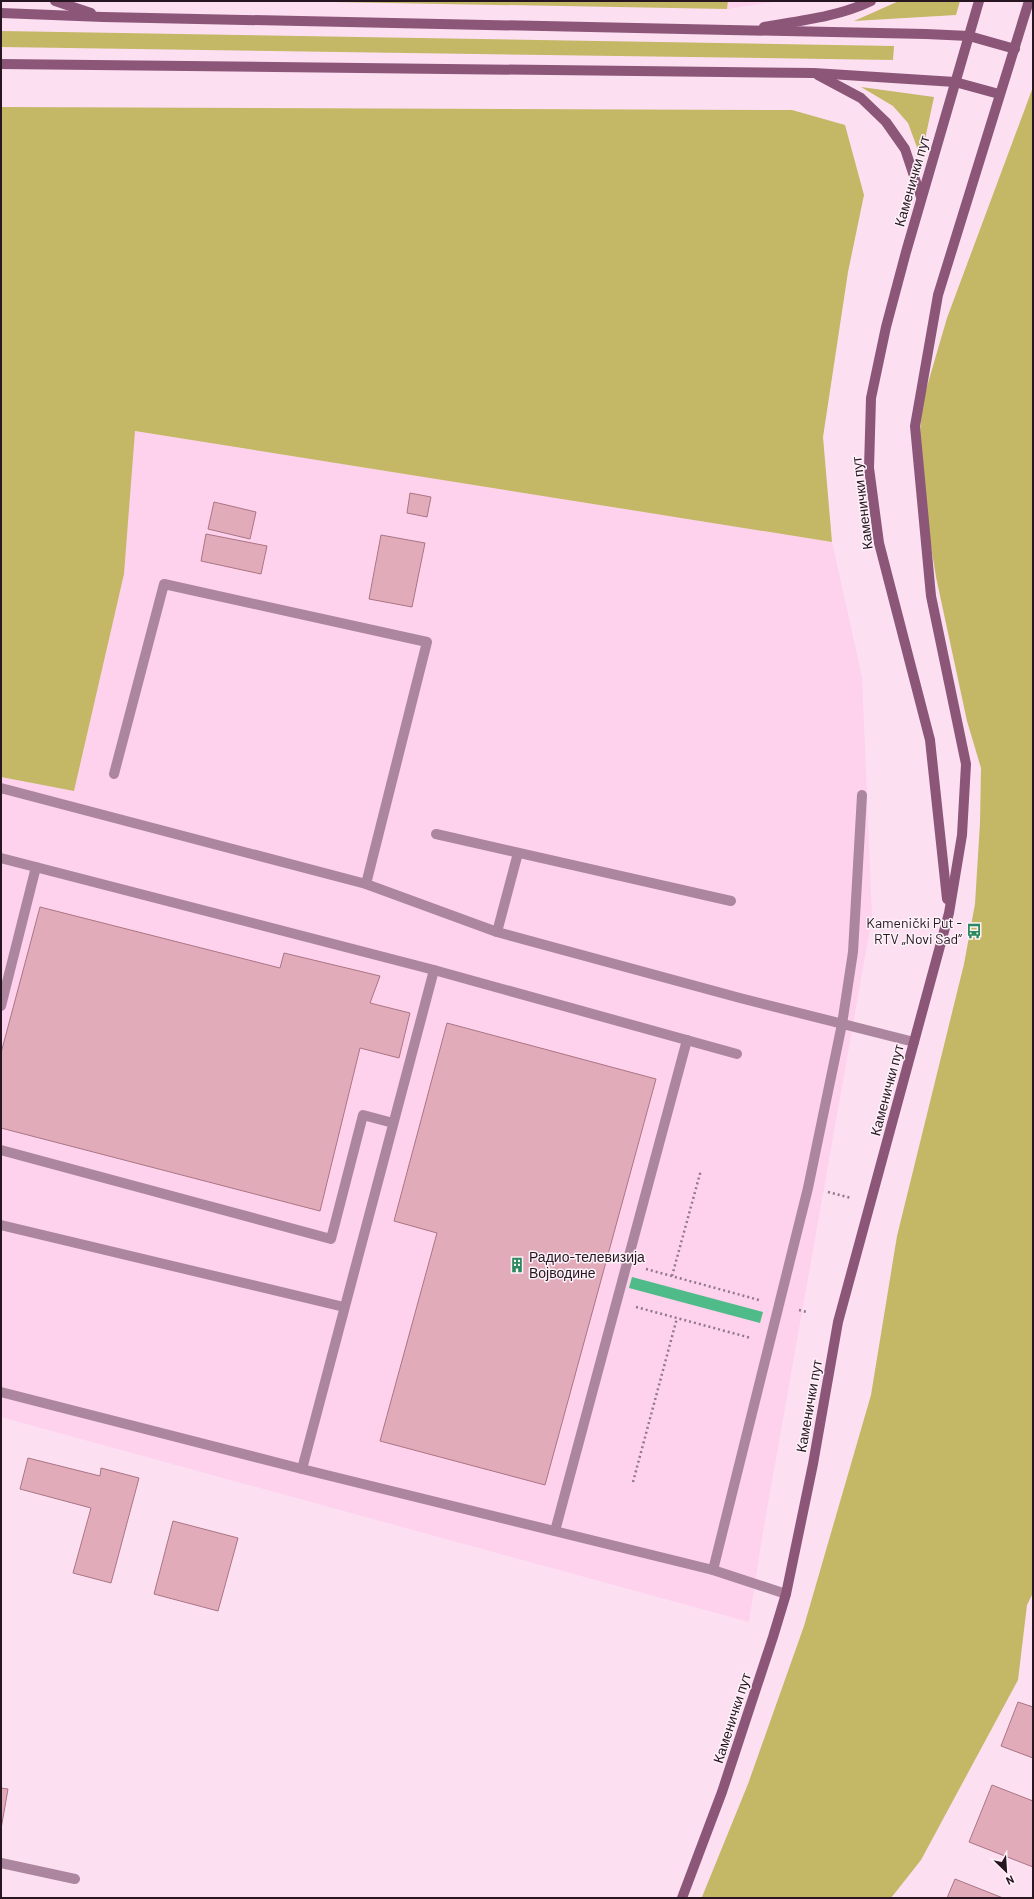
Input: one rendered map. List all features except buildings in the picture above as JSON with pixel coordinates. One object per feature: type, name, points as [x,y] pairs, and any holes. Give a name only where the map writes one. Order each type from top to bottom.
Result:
[{"type":"main road","points":[[55,1],[103,17]]},
{"type":"main road","points":[[738,31],[818,18],[861,6],[871,1]]},
{"type":"main road","name":"Каменички пут","points":[[949,913],[930,740],[879,543],[869,468],[871,398],[886,327],[921,197],[979,1]]},
{"type":"main road","name":"Каменички пут","points":[[682,1898],[722,1792],[774,1637],[786,1594],[813,1464],[838,1322],[949,913],[962,835],[966,764],[931,596],[916,426],[938,295],[1029,1]]},
{"type":"main road","points":[[1,13],[103,17],[738,31],[873,32],[969,36],[1015,49]]},
{"type":"main road","points":[[1,64],[814,73],[955,82],[999,94]]},
{"type":"main road","points":[[814,73],[861,98],[886,122],[905,149],[921,197]]},
{"type":"street","points":[[114,774],[164,584],[427,642],[366,884]]},
{"type":"street","points":[[1,788],[366,884],[498,932],[914,1042]]},
{"type":"street","points":[[713,1570],[808,1188],[842,1024],[853,952],[862,795]]},
{"type":"street","points":[[436,834],[731,901]]},
{"type":"street","points":[[498,932],[518,853]]},
{"type":"street","points":[[1,858],[434,970],[737,1054]]},
{"type":"street","points":[[1,1006],[36,867]]},
{"type":"street","points":[[302,1469],[434,970]]},
{"type":"street","points":[[555,1531],[687,1040]]},
{"type":"street","points":[[1,1150],[331,1239],[364,1115],[393,1123]]},
{"type":"street","points":[[1,1225],[344,1307]]},
{"type":"street","points":[[1,1392],[302,1469],[713,1570],[786,1594]]},
{"type":"street","points":[[1,1863],[76,1879]]},
{"type":"path","points":[[672,1276],[701,1170]]},
{"type":"path","points":[[808,1188],[853,1198]]},
{"type":"path","points":[[649,1270],[764,1301]]},
{"type":"path","points":[[639,1308],[754,1338]]},
{"type":"path","points":[[797,1310],[807,1312]]},
{"type":"path","points":[[633,1482],[677,1318]]},
{"type":"shaded area","points":[[278,1],[728,1],[727,9]]},
{"type":"shaded area","points":[[728,1],[780,1],[727,9]]},
{"type":"shaded area","points":[[899,1],[960,1],[956,15],[854,21]]},
{"type":"shaded area","points":[[1,31],[894,46],[893,60],[1,47]]},
{"type":"shaded area","points":[[861,87],[934,97],[921,158],[908,123],[893,106]]},
{"type":"shaded area","points":[[1033,87],[1033,1593],[1027,1605],[1018,1680],[921,1860],[891,1898],[705,1898],[702,1897],[748,1784],[804,1626],[871,1395],[897,1236],[964,964],[975,904],[980,823],[981,768],[967,721],[936,577],[925,509],[920,441],[921,407],[947,318]]},
{"type":"shaded area","points":[[1,107],[792,110],[845,125],[864,195],[848,272],[823,437],[832,542],[135,431],[124,574],[74,791],[1,777]]},
{"type":"shaded area","points":[[134,431],[832,542],[862,677],[872,917],[761,1543],[749,1622],[1,1417],[1,777],[74,791],[124,574]]},
{"type":"shaded area","points":[[632,1277],[763,1312],[760,1323],[629,1288]]},
{"type":"place","name":"Kamenički Put - RTV „Novi Sad”","points":[[974,931]]},
{"type":"place","name":"Радио-телевизија Војводине","points":[[517,1265]]}]
